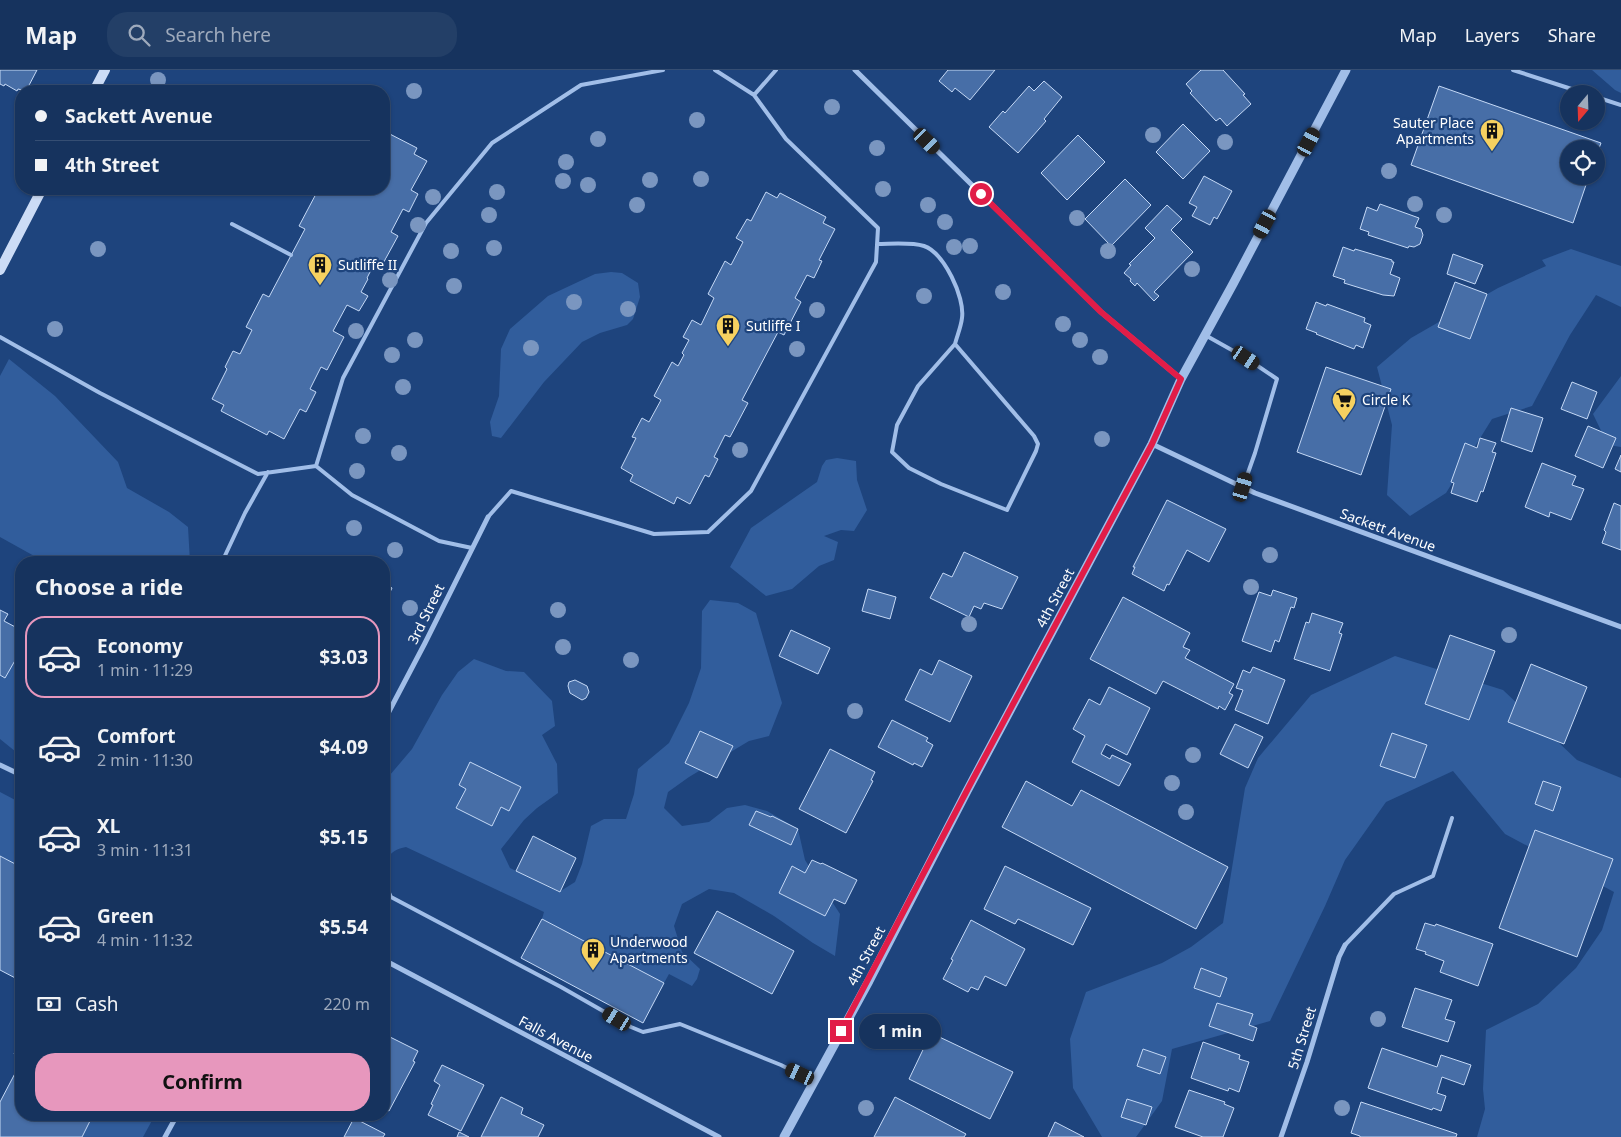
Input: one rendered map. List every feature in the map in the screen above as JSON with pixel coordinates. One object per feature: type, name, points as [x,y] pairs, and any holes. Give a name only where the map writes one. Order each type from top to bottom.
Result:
[{"type":"main road","points":[[97,85],[105,70]]},
{"type":"main road","points":[[0,270],[39,195]]},
{"type":"street","points":[[855,70],[1101,312],[1181,379]]},
{"type":"street","name":"4th Street","points":[[784,1137],[869,981],[967,791],[1152,444],[1181,379],[1346,70]]},
{"type":"street","name":"Sackett Avenue","points":[[1152,444],[1255,493],[1621,627]]},
{"type":"street","name":"3rd Street","points":[[390,710],[488,517]]},
{"type":"street","points":[[0,764],[15,773]]},
{"type":"street","name":"5th Street","points":[[1281,1137],[1344,945]]},
{"type":"street","name":"Falls Avenue","points":[[390,963],[719,1137]]},
{"type":"street","points":[[165,1137],[174,1121]]},
{"type":"lane","points":[[316,466],[343,378],[426,223],[492,143],[580,85],[663,70]]},
{"type":"lane","points":[[488,517],[511,491],[654,534],[708,532],[752,491],[876,262],[878,228],[786,139],[754,95],[715,70]]},
{"type":"lane","points":[[754,95],[776,70]]},
{"type":"lane","points":[[1513,70],[1560,85]]},
{"type":"lane","points":[[1605,100],[1621,105]]},
{"type":"lane","points":[[232,224],[291,255]]},
{"type":"lane","points":[[877,244],[900,243],[924,246],[943,261],[957,288],[963,317],[955,344],[918,386],[897,426],[892,452],[908,468],[1007,510],[1038,444],[1034,436],[955,344]]},
{"type":"lane","points":[[1205,335],[1246,358],[1277,379],[1256,453],[1243,487]]},
{"type":"lane","points":[[0,337],[100,393],[258,474],[316,466],[352,496],[439,541],[472,548]]},
{"type":"lane","points":[[225,556],[245,513],[268,472]]},
{"type":"lane","points":[[1344,945],[1394,894],[1433,876],[1452,818]]},
{"type":"lane","points":[[390,895],[642,1032],[680,1024],[781,1065],[814,1082]]},
{"type":"shaded area","points":[[1592,70],[1621,70],[1621,93],[1615,90]]},
{"type":"shaded area","points":[[1571,249],[1621,266],[1621,307],[1596,295],[1570,335],[1532,406],[1492,419],[1446,493],[1410,516],[1387,495],[1392,425],[1377,367],[1411,338],[1498,288],[1546,266],[1542,260]]},
{"type":"shaded area","points":[[622,273],[638,283],[640,297],[633,319],[627,325],[600,333],[582,342],[544,382],[501,438],[492,436],[490,422],[499,396],[501,349],[510,329],[548,296],[595,274]]},
{"type":"shaded area","points":[[9,359],[55,396],[118,462],[127,488],[169,512],[188,527],[190,556],[34,556],[0,537],[0,376]]},
{"type":"shaded area","points":[[1621,376],[1621,447],[1608,445],[1593,414]]},
{"type":"shaded area","points":[[837,458],[856,461],[857,480],[867,510],[854,531],[841,530],[824,536],[838,542],[834,560],[819,566],[792,589],[766,596],[730,567],[751,528],[817,482],[826,460]]},
{"type":"shaded area","points":[[710,600],[738,603],[756,613],[782,703],[769,736],[749,741],[689,777],[668,792],[664,808],[682,826],[709,822],[727,808],[745,805],[767,811],[798,829],[805,860],[840,914],[835,956],[774,916],[734,893],[709,889],[682,904],[674,926],[682,952],[700,969],[697,979],[692,986],[669,974],[664,983],[542,919],[544,912],[406,847],[390,855],[390,775],[412,749],[442,695],[458,672],[474,659],[506,671],[524,672],[552,701],[555,726],[542,735],[557,764],[558,793],[524,820],[501,849],[510,868],[559,892],[575,882],[582,864],[591,826],[604,819],[626,819],[634,794],[638,769],[669,743],[689,703],[701,668],[702,611]]},
{"type":"shaded area","points":[[0,649],[15,652],[15,751],[0,739]]},
{"type":"shaded area","points":[[1395,656],[1503,690],[1577,760],[1621,778],[1621,1137],[1477,1137],[1485,1109],[1483,1089],[1486,1030],[1538,1004],[1576,968],[1602,930],[1614,892],[1505,834],[1453,771],[1386,802],[1345,860],[1270,1021],[1172,1049],[1162,1101],[1136,1137],[1102,1137],[1073,1088],[1070,1039],[1086,992],[1162,963],[1191,947],[1223,923],[1245,788],[1258,758],[1311,695]]},
{"type":"shaded area","points":[[0,792],[15,800],[15,864],[0,856]]},
{"type":"shaded area","points":[[90,1121],[152,1121],[143,1137],[82,1137]]},
{"type":"building","points":[[0,70],[37,70],[29,85],[15,85],[15,90],[5,84],[4,86],[0,84]]},
{"type":"building","points":[[948,70],[995,70],[970,100],[955,88],[952,92],[939,81]]},
{"type":"building","points":[[1201,70],[1223,70],[1245,94],[1243,95],[1251,104],[1227,126],[1220,118],[1216,121],[1190,93],[1192,91],[1186,84]]},
{"type":"building","points":[[1044,81],[1062,97],[1044,119],[1046,121],[1018,153],[989,127],[1003,111],[1005,113],[1029,86],[1034,91]]},
{"type":"building","name":"Sauter Place Apartments","points":[[1439,86],[1592,140],[1560,140],[1560,185],[1586,185],[1573,223],[1411,165]]},
{"type":"building","points":[[1183,124],[1210,151],[1183,179],[1156,152]]},
{"type":"building","name":"Sutliffe II","points":[[390,134],[417,148],[414,154],[427,161],[411,190],[418,194],[409,212],[403,209],[391,232],[398,236],[380,269],[373,266],[367,278],[361,292],[368,296],[359,311],[347,305],[333,331],[344,337],[327,370],[321,367],[310,389],[316,392],[306,412],[300,409],[284,439],[269,431],[267,435],[221,411],[224,405],[212,399],[227,369],[225,367],[233,351],[240,354],[252,330],[246,327],[263,294],[269,297],[305,229],[299,226],[315,195],[390,195]]},
{"type":"building","points":[[1078,135],[1105,162],[1067,200],[1041,173]]},
{"type":"building","points":[[1204,176],[1232,191],[1217,219],[1214,217],[1210,225],[1192,216],[1197,207],[1189,203]]},
{"type":"building","points":[[1125,179],[1151,205],[1111,246],[1085,219]]},
{"type":"building","name":"Sutliffe I","points":[[766,192],[777,198],[780,193],[826,217],[823,223],[835,229],[819,260],[822,261],[814,278],[807,275],[795,298],[801,302],[784,335],[778,332],[742,400],[748,403],[730,437],[725,435],[714,457],[718,459],[709,477],[705,475],[690,504],[677,497],[674,504],[630,481],[633,475],[621,468],[636,438],[632,437],[642,418],[649,422],[661,400],[654,396],[672,362],[678,366],[684,355],[682,353],[689,340],[683,337],[692,320],[701,325],[714,298],[708,294],[725,261],[731,265],[743,242],[736,238],[747,219],[751,221]]},
{"type":"building","points":[[1380,204],[1419,218],[1415,227],[1421,229],[1423,235],[1420,244],[1414,247],[1409,246],[1408,248],[1368,235],[1369,232],[1360,229],[1367,207],[1377,211]]},
{"type":"building","points":[[1167,205],[1182,219],[1171,230],[1193,252],[1154,292],[1159,296],[1154,301],[1137,283],[1135,286],[1124,273],[1131,265],[1129,264],[1155,238],[1145,228]]},
{"type":"building","points":[[1343,247],[1392,260],[1394,262],[1390,274],[1400,278],[1394,296],[1383,295],[1344,283],[1345,280],[1333,276]]},
{"type":"building","points":[[1453,254],[1483,265],[1475,284],[1447,274]]},
{"type":"building","points":[[1455,282],[1487,294],[1470,339],[1438,327]]},
{"type":"building","points":[[1316,302],[1326,306],[1327,304],[1365,318],[1364,322],[1371,325],[1363,348],[1356,345],[1354,349],[1306,329]]},
{"type":"building","name":"Circle K","points":[[1326,367],[1391,389],[1361,475],[1297,452]]},
{"type":"building","points":[[1572,382],[1597,392],[1587,419],[1561,409]]},
{"type":"building","points":[[1511,408],[1543,418],[1532,452],[1501,441]]},
{"type":"building","points":[[1588,426],[1616,438],[1603,468],[1575,456]]},
{"type":"building","points":[[1480,438],[1496,443],[1492,452],[1496,453],[1483,492],[1481,491],[1477,502],[1451,493],[1454,483],[1451,482],[1465,443],[1477,448]]},
{"type":"building","points":[[1621,455],[1621,472],[1615,469]]},
{"type":"building","points":[[1542,463],[1576,476],[1572,485],[1584,489],[1571,520],[1550,512],[1549,517],[1525,507]]},
{"type":"building","points":[[1167,500],[1226,529],[1209,562],[1187,550],[1164,591],[1132,574],[1135,567],[1133,567]]},
{"type":"building","points":[[1614,503],[1621,506],[1621,550],[1602,543],[1606,532],[1604,530]]},
{"type":"building","points":[[964,552],[1018,577],[1002,609],[984,603],[981,609],[974,606],[969,617],[930,598],[943,573],[952,577]]},
{"type":"building","points":[[868,589],[896,597],[890,619],[862,611]]},
{"type":"building","points":[[1273,590],[1297,598],[1294,608],[1291,607],[1279,642],[1275,640],[1271,652],[1242,641],[1259,592],[1271,596]]},
{"type":"building","points":[[1123,597],[1190,633],[1183,647],[1190,650],[1185,658],[1234,684],[1229,693],[1233,695],[1225,710],[1219,706],[1218,709],[1163,681],[1156,694],[1090,659]]},
{"type":"building","points":[[0,610],[8,614],[4,621],[15,627],[15,660],[5,678],[0,675]]},
{"type":"building","points":[[1312,613],[1343,623],[1339,633],[1342,634],[1330,671],[1294,659],[1306,622],[1309,623]]},
{"type":"building","points":[[791,630],[830,648],[818,674],[779,656]]},
{"type":"building","points":[[1450,635],[1495,651],[1469,720],[1425,704]]},
{"type":"building","points":[[939,660],[972,676],[950,722],[905,700],[920,669],[932,675]]},
{"type":"building","points":[[1531,664],[1587,687],[1564,744],[1508,722]]},
{"type":"building","points":[[1253,667],[1285,680],[1268,724],[1235,710],[1243,690],[1236,688],[1243,670],[1250,673]]},
{"type":"building","points":[[575,680],[587,686],[589,692],[586,698],[582,700],[570,693],[569,682]]},
{"type":"building","points":[[1109,687],[1150,708],[1127,755],[1106,744],[1101,754],[1110,759],[1112,755],[1131,764],[1119,786],[1072,762],[1085,736],[1073,729],[1089,699],[1100,705]]},
{"type":"building","points":[[892,720],[928,738],[926,741],[933,745],[922,767],[914,763],[913,765],[878,747]]},
{"type":"building","points":[[1235,724],[1263,737],[1248,768],[1220,754]]},
{"type":"building","points":[[700,731],[733,746],[717,778],[685,763]]},
{"type":"building","points":[[1392,733],[1427,745],[1415,778],[1380,766]]},
{"type":"building","points":[[830,749],[875,772],[871,780],[873,781],[846,833],[799,809]]},
{"type":"building","points":[[470,762],[521,787],[509,811],[501,807],[492,826],[456,808],[466,789],[459,785]]},
{"type":"building","points":[[1026,781],[1072,806],[1081,790],[1228,867],[1196,929],[1002,827]]},
{"type":"building","points":[[1543,781],[1561,787],[1553,811],[1535,804]]},
{"type":"building","points":[[756,811],[772,816],[798,829],[791,845],[749,825]]},
{"type":"building","points":[[1535,830],[1613,859],[1577,957],[1499,928]]},
{"type":"building","points":[[533,836],[576,858],[560,892],[516,871]]},
{"type":"building","points":[[0,856],[15,864],[15,978],[0,970]]},
{"type":"building","points":[[812,860],[857,880],[845,904],[834,899],[825,916],[779,893],[792,866],[805,873]]},
{"type":"building","points":[[1005,866],[1091,908],[1073,945],[1018,919],[1015,924],[984,909]]},
{"type":"building","points":[[717,911],[794,951],[772,994],[694,953]]},
{"type":"building","name":"Underwood Apartments","points":[[542,919],[664,983],[643,1023],[521,958]]},
{"type":"building","points":[[971,920],[1025,949],[1006,986],[985,976],[978,990],[971,987],[968,992],[943,979]]},
{"type":"building","points":[[1425,923],[1435,926],[1436,924],[1493,944],[1478,986],[1440,972],[1444,961],[1416,949]]},
{"type":"building","points":[[1201,968],[1227,978],[1220,997],[1194,988]]},
{"type":"building","points":[[1415,988],[1452,1000],[1445,1019],[1455,1022],[1448,1042],[1402,1027]]},
{"type":"building","points":[[1217,1003],[1253,1014],[1249,1025],[1257,1028],[1253,1041],[1209,1026]]},
{"type":"building","points":[[931,1033],[1013,1072],[990,1119],[909,1079]]},
{"type":"building","points":[[390,1037],[418,1051],[413,1061],[415,1062],[390,1109]]},
{"type":"building","points":[[1203,1042],[1240,1055],[1239,1059],[1249,1062],[1239,1092],[1229,1088],[1228,1091],[1191,1078]]},
{"type":"building","points":[[1382,1048],[1437,1067],[1441,1055],[1471,1065],[1464,1085],[1442,1077],[1437,1093],[1446,1096],[1441,1111],[1433,1108],[1432,1110],[1368,1088]]},
{"type":"building","points":[[1143,1049],[1166,1057],[1160,1074],[1137,1066]]},
{"type":"building","points":[[442,1065],[484,1085],[461,1131],[428,1115],[440,1085],[434,1081]]},
{"type":"building","points":[[15,1073],[15,1121],[90,1121],[82,1137],[0,1137],[0,1102]]},
{"type":"building","points":[[1189,1090],[1225,1102],[1224,1104],[1234,1108],[1223,1137],[1203,1137],[1175,1127]]},
{"type":"building","points":[[501,1097],[523,1108],[521,1114],[544,1125],[538,1137],[481,1137]]},
{"type":"building","points":[[895,1097],[966,1134],[964,1137],[874,1137]]},
{"type":"building","points":[[1127,1099],[1152,1107],[1146,1125],[1121,1117]]},
{"type":"building","points":[[1361,1102],[1457,1134],[1456,1137],[1360,1137],[1351,1133]]},
{"type":"building","points":[[352,1121],[360,1121],[385,1134],[383,1137],[344,1137]]},
{"type":"building","points":[[1055,1122],[1084,1137],[1048,1137]]},
{"type":"building","points":[[459,1132],[469,1137],[457,1137]]},
{"type":"place","name":"Sauter Place Apartments","points":[[1492,152]]},
{"type":"place","name":"Sutliffe II","points":[[320,286]]},
{"type":"place","name":"Sutliffe I","points":[[728,347]]},
{"type":"place","name":"Circle K","points":[[1344,421]]},
{"type":"place","name":"Underwood Apartments","points":[[593,971]]},
{"type":"route","points":[[841,1031],[1152,444],[1181,379],[1101,312],[981,194]]}]
